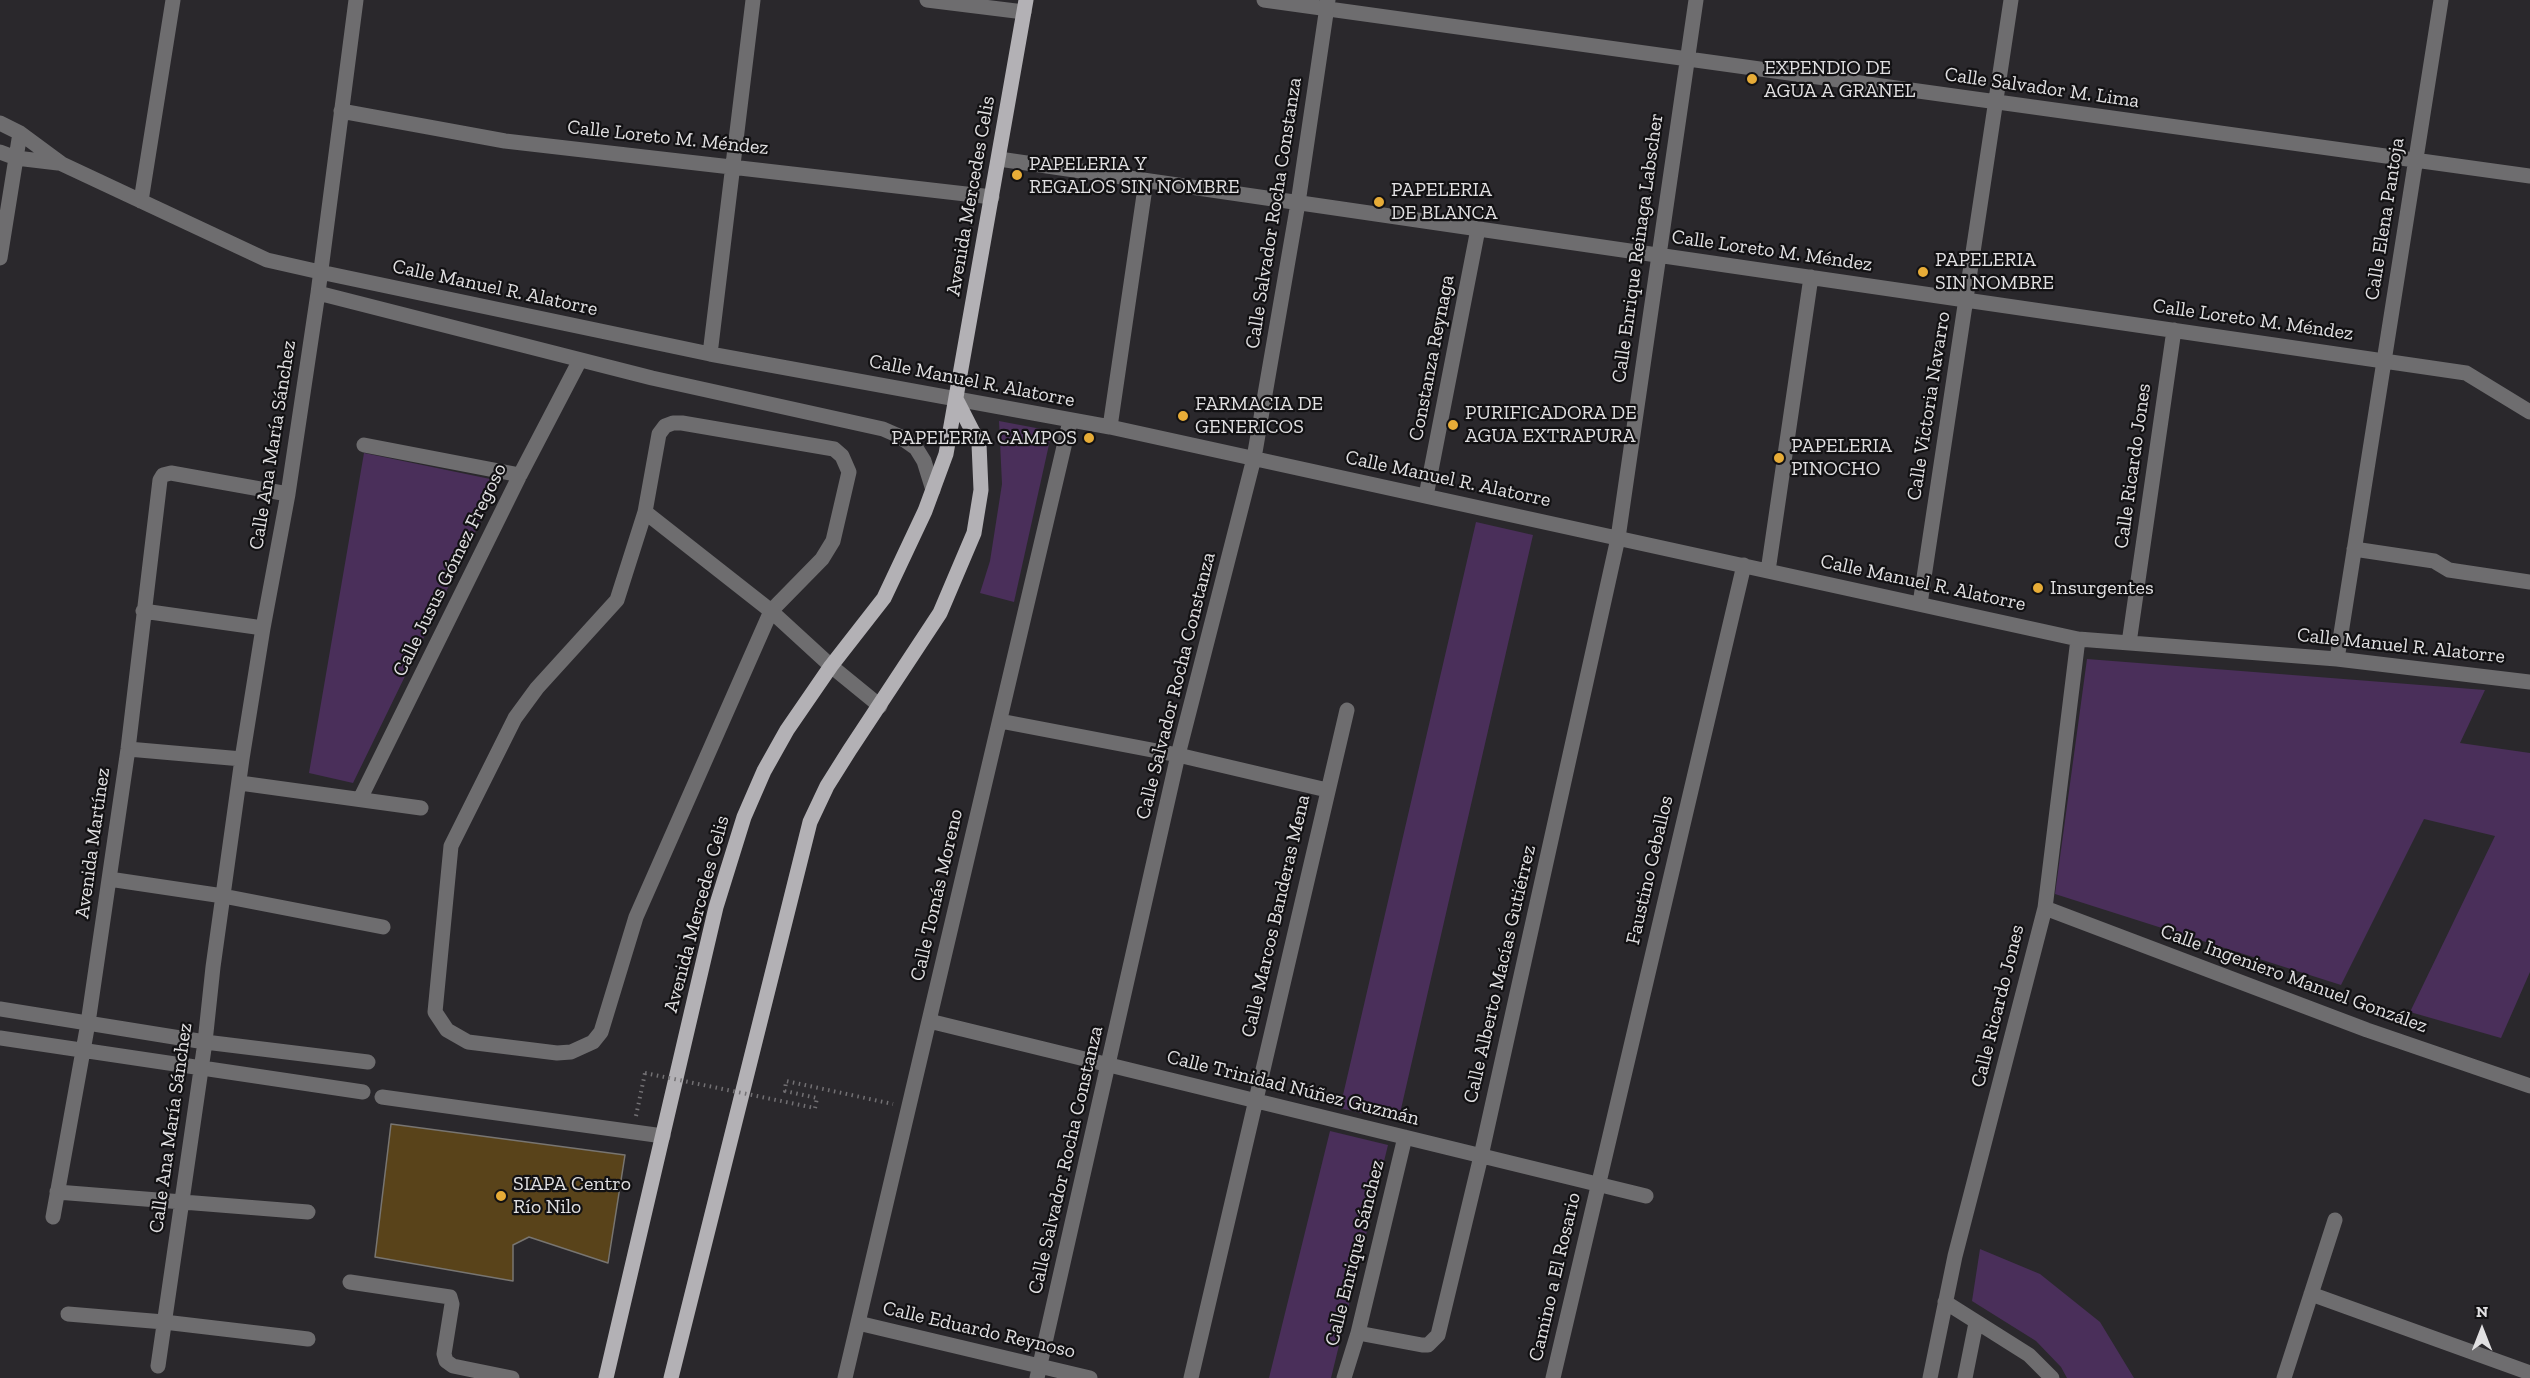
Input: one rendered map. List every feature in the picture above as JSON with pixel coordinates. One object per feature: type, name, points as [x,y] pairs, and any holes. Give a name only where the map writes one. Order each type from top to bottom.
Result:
[{"type":"main road","name":"Avenida Mercedes Celis","points":[[606,1378],[716,907],[744,817],[764,771],[787,730],[831,666],[884,597],[933,490],[946,454],[1025,6]]},
{"type":"main road","points":[[671,1378],[810,822],[827,786],[940,613],[974,533],[981,490],[979,444],[956,399]]},
{"type":"street","points":[[141,201],[173,0]]},
{"type":"street","name":"Calle Ana María Sánchez","points":[[158,1366],[205,1042],[242,759],[288,494],[318,293],[356,0]]},
{"type":"street","points":[[710,354],[753,0]]},
{"type":"street","points":[[927,0],[1025,6]]},
{"type":"street","name":"Calle Salvador M. Lima","points":[[1264,0],[1328,4],[1687,59],[2416,162],[2530,176]]},
{"type":"street","name":"Calle Enrique Reinaga Labscher","points":[[1618,538],[1696,0]]},
{"type":"street","name":"Calle Victoria Navarro","points":[[1920,604],[2011,0]]},
{"type":"street","name":"Calle Elena Pantoja","points":[[2337,659],[2441,0]]},
{"type":"street","name":"Calle Salvador Rocha Constanza","points":[[1039,1372],[1178,755],[1254,458],[1298,203],[1328,4]]},
{"type":"street","name":"Calle Loreto M. Méndez","points":[[341,111],[505,141],[733,165],[992,197]]},
{"type":"street","name":"Calle Manuel R. Alatorre","points":[[0,123],[20,133],[62,164],[267,260],[320,272],[710,354],[1070,421],[1110,426],[2078,639],[2337,659],[2530,682]]},
{"type":"street","points":[[0,258],[20,133]]},
{"type":"street","name":"Calle Manuel R. Alatorre","points":[[0,152],[16,158],[62,164]]},
{"type":"street","name":"Calle Loreto M. Méndez","points":[[999,159],[2384,360],[2466,374],[2530,412]]},
{"type":"street","points":[[1110,426],[1146,181]]},
{"type":"street","name":"Constanza Reynaga","points":[[1426,496],[1478,229]]},
{"type":"street","points":[[1768,571],[1812,277]]},
{"type":"street","points":[[318,293],[652,378],[883,429],[899,436],[916,448],[924,461],[933,490]]},
{"type":"street","name":"Calle Ricardo Jones","points":[[2129,643],[2174,330]]},
{"type":"street","name":"Calle Jusus Gómez Fregoso","points":[[360,799],[520,475],[580,360]]},
{"type":"street","name":"Calle Tomás Moreno","points":[[844,1378],[1070,421]]},
{"type":"street","points":[[673,423],[821,446],[834,449],[842,456],[849,472],[833,541],[822,559],[771,612],[636,917],[601,1032],[593,1042],[582,1048],[557,1053],[468,1042],[447,1030],[435,1012],[451,846],[515,718],[537,688],[617,600],[645,512],[659,434],[665,426],[673,423]]},
{"type":"street","points":[[364,445],[520,475]]},
{"type":"street","name":"Avenida Martínez","points":[[53,1217],[88,1023],[128,749],[160,480],[163,475],[171,473],[288,494]]},
{"type":"street","points":[[645,512],[771,612],[880,706]]},
{"type":"street","name":"Calle Alberto Macías Gutiérrez","points":[[1358,1333],[1422,1345],[1428,1345],[1435,1339],[1481,1156],[1618,538]]},
{"type":"street","points":[[2354,549],[2434,561],[2449,570],[2530,582]]},
{"type":"street","name":"Faustino Ceballos","points":[[1597,1184],[1744,565]]},
{"type":"street","points":[[143,611],[263,628]]},
{"type":"street","name":"Calle Ricardo Jones","points":[[1930,1378],[1955,1256],[2045,908],[2078,639]]},
{"type":"street","name":"Calle Marcos Banderas Mena","points":[[1191,1378],[1347,710]]},
{"type":"street","points":[[1000,721],[1178,755],[1327,790]]},
{"type":"street","points":[[128,749],[242,759]]},
{"type":"street","points":[[240,783],[421,808]]},
{"type":"street","points":[[109,879],[223,896],[383,927]]},
{"type":"street","name":"Calle Ingeniero Manuel González","points":[[2045,908],[2356,1025],[2530,1086]]},
{"type":"street","points":[[0,1009],[205,1042],[368,1062]]},
{"type":"street","name":"Calle Trinidad Núñez Guzmán","points":[[929,1021],[1647,1196]]},
{"type":"street","points":[[0,1038],[363,1092]]},
{"type":"street","points":[[382,1097],[663,1136]]},
{"type":"street","name":"Calle Enrique Sánchez","points":[[1344,1378],[1358,1333],[1405,1137]]},
{"type":"street","name":"Camino a El Rosario","points":[[1553,1378],[1597,1184]]},
{"type":"street","points":[[57,1192],[308,1212]]},
{"type":"street","points":[[2284,1378],[2335,1220]]},
{"type":"street","points":[[350,1282],[450,1297],[452,1305],[444,1354],[446,1361],[453,1366],[512,1378]]},
{"type":"street","points":[[2311,1294],[2530,1373]]},
{"type":"street","points":[[1946,1302],[2029,1355],[2052,1378]]},
{"type":"street","points":[[68,1314],[164,1322],[308,1339]]},
{"type":"street","name":"Calle Eduardo Reynoso","points":[[858,1323],[1039,1372],[1090,1378]]},
{"type":"street","points":[[1965,1378],[1976,1323]]},
{"type":"path","points":[[639,1102],[645,1072],[815,1108],[817,1098],[785,1091],[786,1082],[908,1107]]},
{"type":"shaded area","points":[[999,421],[1052,431],[1014,602],[980,593],[990,561],[1002,484]]},
{"type":"shaded area","points":[[364,453],[500,481],[353,783],[309,773]]},
{"type":"shaded area","points":[[1476,522],[1533,535],[1398,1122],[1340,1108]]},
{"type":"shaded area","points":[[2087,659],[2485,690],[2460,743],[2530,753],[2530,972],[2501,1038],[2410,1012],[2495,836],[2424,819],[2341,985],[2055,894]]},
{"type":"shaded area","points":[[1330,1131],[1388,1145],[1331,1378],[1269,1378]]},
{"type":"shaded area","points":[[1980,1249],[2040,1274],[2100,1322],[2134,1378],[2067,1378],[2061,1367],[2036,1341],[1972,1301]]},
{"type":"building","name":"SIAPA Centro Río Nilo","points":[[391,1124],[625,1155],[608,1263],[529,1237],[513,1245],[513,1281],[375,1257]]},
{"type":"place","name":"EXPENDIO DE AGUA A GRANEL","points":[[1752,79]]},
{"type":"place","name":"PAPELERIA Y REGALOS SIN NOMBRE","points":[[1017,175]]},
{"type":"place","name":"PAPELERIA DE BLANCA","points":[[1379,202]]},
{"type":"place","name":"PAPELERIA SIN NOMBRE","points":[[1923,272]]},
{"type":"place","name":"FARMACIA DE GENERICOS","points":[[1183,416]]},
{"type":"place","name":"PURIFICADORA DE AGUA EXTRAPURA","points":[[1453,425]]},
{"type":"place","name":"PAPELERIA CAMPOS","points":[[1089,438]]},
{"type":"place","name":"PAPELERIA PINOCHO","points":[[1779,458]]},
{"type":"place","name":"Insurgentes","points":[[2038,588]]},
{"type":"place","name":"SIAPA Centro Río Nilo","points":[[501,1196]]}]
